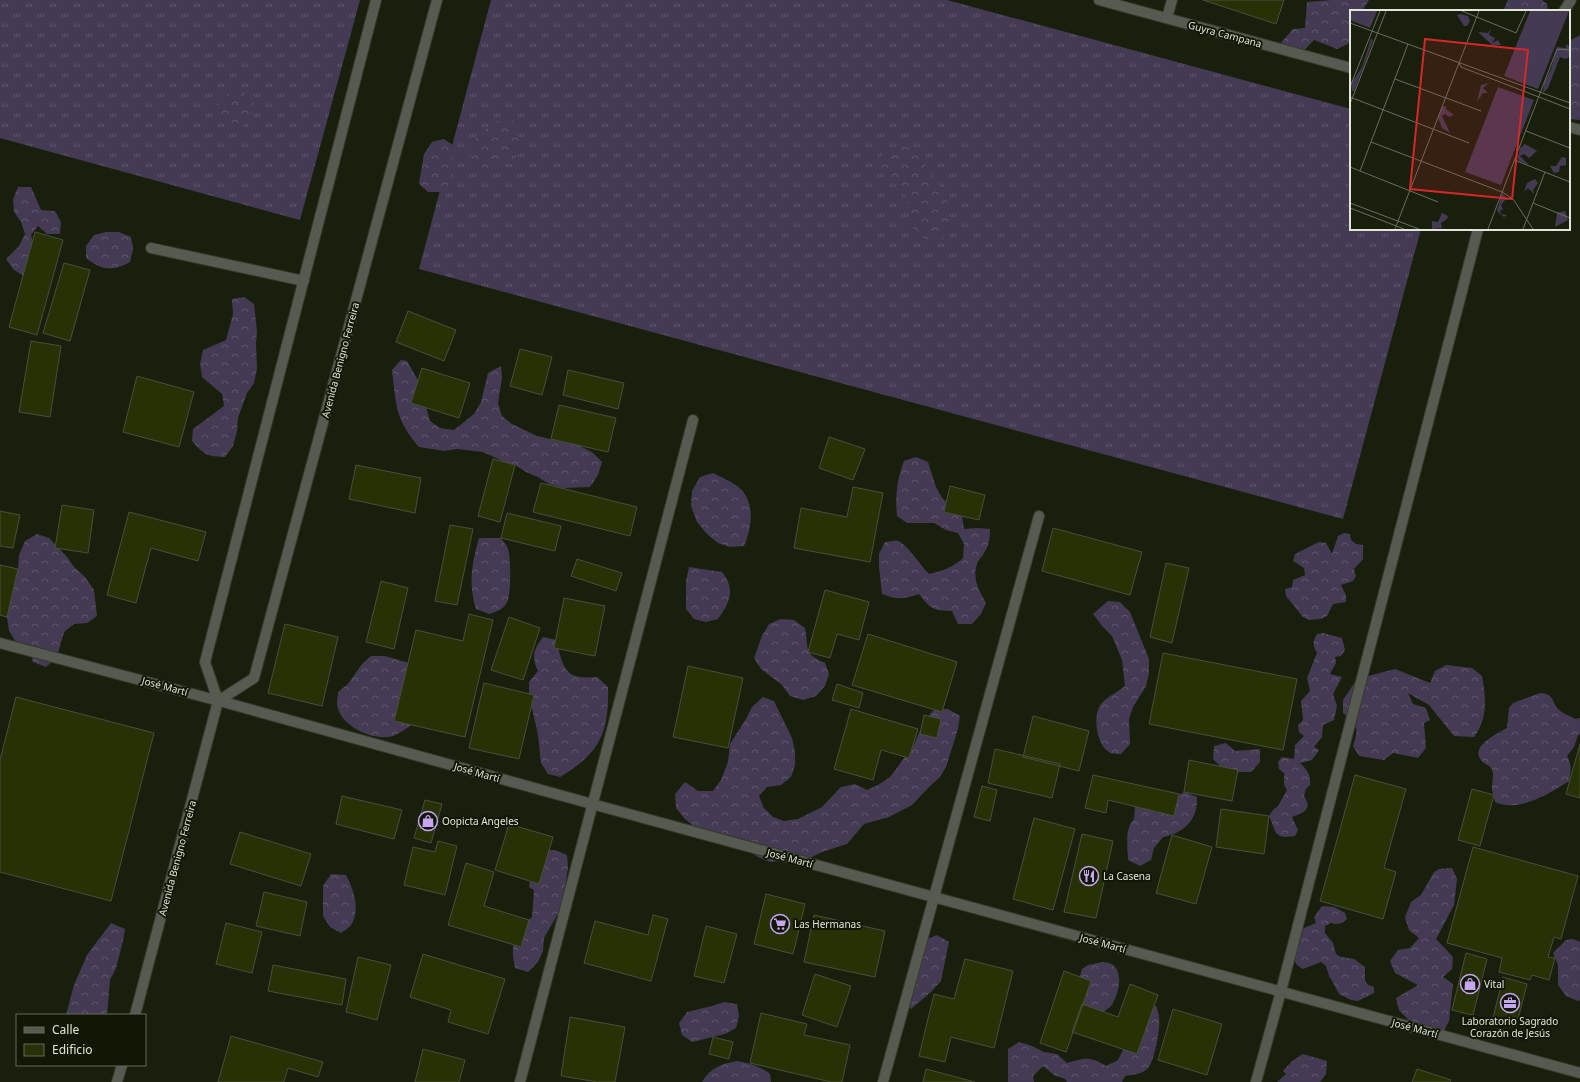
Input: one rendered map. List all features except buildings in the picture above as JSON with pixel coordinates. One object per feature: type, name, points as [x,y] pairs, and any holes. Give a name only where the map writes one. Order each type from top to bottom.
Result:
[{"type":"street","points":[[218,701],[205,662],[376,0]]},
{"type":"street","name":"Avenida Benigno Ferreira","points":[[135,1014],[218,701],[254,678],[437,0]]},
{"type":"street","name":"Guyra Campana","points":[[1099,0],[1350,68]]},
{"type":"street","points":[[1166,18],[1172,0]]},
{"type":"street","points":[[1565,10],[1571,0]]},
{"type":"street","points":[[1570,127],[1580,130]]},
{"type":"street","points":[[1256,1082],[1281,991],[1478,230]]},
{"type":"street","points":[[151,248],[304,280]]},
{"type":"street","points":[[520,1082],[693,420]]},
{"type":"street","points":[[884,1082],[1039,516]]},
{"type":"street","name":"José Martí","points":[[0,643],[1580,1072]]},
{"type":"street","points":[[117,1082],[122,1066]]},
{"type":"green space","points":[[0,0],[360,0],[300,220],[0,138]]},
{"type":"green space","points":[[491,0],[947,0],[1350,109],[1350,230],[1421,230],[1343,519],[419,269]]},
{"type":"green space","points":[[1331,0],[1369,0],[1363,10],[1350,10],[1350,38],[1348,44],[1337,49],[1314,40],[1297,58],[1285,56],[1280,44],[1293,29],[1305,28],[1307,2]]},
{"type":"green space","points":[[1508,0],[1542,0],[1547,4],[1548,10],[1503,10]]},
{"type":"green space","points":[[1580,35],[1580,120],[1570,119],[1570,40]]},
{"type":"green space","points":[[241,90],[259,108],[242,127],[219,116],[217,97]]},
{"type":"green space","points":[[508,118],[518,126],[519,152],[513,162],[489,170],[477,166],[470,155],[476,137],[496,121]]},
{"type":"green space","points":[[444,139],[454,146],[449,184],[441,192],[428,192],[419,184],[424,154],[432,142]]},
{"type":"green space","points":[[905,147],[918,150],[927,167],[945,194],[949,208],[949,229],[942,240],[926,239],[917,234],[914,230],[907,202],[901,188],[881,172],[875,165],[879,167],[881,155],[892,149]]},
{"type":"green space","points":[[18,187],[31,187],[41,210],[55,211],[61,222],[60,234],[47,234],[38,226],[31,235],[37,259],[24,276],[14,270],[6,259],[19,246],[25,234],[21,222],[14,212],[13,199]]},
{"type":"green space","points":[[106,232],[119,232],[131,237],[133,249],[130,262],[118,267],[107,268],[97,265],[86,258],[86,246],[94,235]]},
{"type":"green space","points":[[244,297],[254,304],[257,331],[257,369],[254,383],[247,393],[238,418],[237,431],[233,446],[225,457],[214,456],[203,452],[192,441],[193,429],[224,406],[222,394],[202,377],[200,364],[203,350],[226,340],[233,314],[232,299]]},
{"type":"green space","points":[[401,360],[407,361],[419,382],[430,421],[440,428],[454,430],[474,414],[481,402],[488,373],[501,366],[502,378],[498,403],[502,416],[512,424],[537,436],[580,446],[592,452],[602,462],[598,475],[590,487],[563,488],[549,484],[515,465],[483,452],[457,449],[444,451],[419,447],[405,428],[396,402],[392,370]]},
{"type":"green space","points":[[916,457],[928,462],[936,487],[942,498],[962,516],[964,529],[990,529],[988,545],[978,563],[975,574],[979,589],[986,603],[981,614],[972,624],[958,624],[952,611],[932,608],[919,594],[900,598],[882,594],[879,554],[885,542],[898,541],[902,543],[929,574],[948,568],[963,558],[964,544],[958,533],[946,530],[934,523],[907,523],[897,516],[897,488],[904,461]]},
{"type":"green space","points":[[713,473],[738,487],[744,493],[750,506],[751,520],[744,546],[730,547],[718,543],[707,534],[697,522],[691,506],[692,491],[700,477]]},
{"type":"green space","points":[[1344,533],[1350,534],[1351,540],[1356,544],[1363,545],[1363,559],[1354,569],[1356,576],[1353,581],[1341,585],[1346,595],[1346,602],[1333,604],[1327,616],[1321,619],[1309,620],[1303,617],[1286,596],[1285,589],[1292,587],[1293,580],[1305,575],[1304,568],[1293,561],[1295,554],[1319,542],[1326,543],[1332,554],[1338,536]]},
{"type":"green space","points":[[37,534],[49,538],[67,557],[74,567],[85,577],[94,590],[97,616],[87,623],[74,624],[64,632],[57,657],[46,667],[33,662],[29,648],[17,644],[9,631],[7,617],[1,605],[10,580],[18,569],[19,555],[25,541]]},
{"type":"green space","points":[[479,538],[501,538],[509,553],[510,582],[508,600],[503,608],[489,614],[476,609],[472,590],[474,556]]},
{"type":"green space","points":[[689,567],[722,572],[726,578],[729,585],[730,596],[726,607],[718,619],[706,622],[694,619],[686,609],[686,581]]},
{"type":"green space","points":[[1108,601],[1120,602],[1130,612],[1149,659],[1149,673],[1146,686],[1133,707],[1129,719],[1130,744],[1121,754],[1110,753],[1101,743],[1098,736],[1096,721],[1099,708],[1102,703],[1125,686],[1122,660],[1112,636],[1093,614]]},
{"type":"green space","points":[[781,619],[794,620],[805,628],[808,650],[818,660],[825,663],[829,674],[825,686],[816,696],[803,700],[790,696],[782,685],[761,669],[754,658],[762,636],[769,624]]},
{"type":"green space","points":[[1323,633],[1342,638],[1345,650],[1341,656],[1335,657],[1336,663],[1330,674],[1342,677],[1333,694],[1337,706],[1334,720],[1323,725],[1322,737],[1314,747],[1319,750],[1312,760],[1300,763],[1307,770],[1310,778],[1310,785],[1306,789],[1304,796],[1308,804],[1306,810],[1292,817],[1298,830],[1295,836],[1283,837],[1275,831],[1269,816],[1278,806],[1287,790],[1284,785],[1284,773],[1279,769],[1278,762],[1282,757],[1294,759],[1295,745],[1304,736],[1299,732],[1298,725],[1303,720],[1301,701],[1310,691],[1307,678],[1317,653],[1314,645],[1315,639],[1317,634]]},
{"type":"green space","points":[[543,637],[556,640],[564,665],[571,674],[577,676],[597,677],[608,687],[607,717],[599,740],[585,759],[560,777],[548,774],[541,763],[538,735],[529,695],[529,682],[538,671],[534,653],[537,645]]},
{"type":"green space","points":[[371,656],[385,656],[409,663],[417,721],[393,736],[377,737],[367,734],[351,725],[339,712],[337,704],[338,692],[348,684],[362,664]]},
{"type":"green space","points":[[1446,665],[1472,668],[1482,676],[1485,708],[1482,723],[1474,737],[1454,736],[1429,705],[1408,693],[1413,704],[1426,708],[1430,720],[1424,723],[1426,748],[1418,758],[1393,753],[1384,760],[1359,756],[1353,746],[1356,735],[1356,727],[1343,713],[1343,700],[1357,679],[1395,669],[1430,683],[1435,671]]},
{"type":"green space","points":[[1540,693],[1550,696],[1558,709],[1562,712],[1575,719],[1580,718],[1580,734],[1578,735],[1574,747],[1567,756],[1571,768],[1569,781],[1543,796],[1523,804],[1504,805],[1495,802],[1492,789],[1492,770],[1481,760],[1479,750],[1491,737],[1507,728],[1509,708],[1513,703]]},
{"type":"green space","points":[[763,697],[774,701],[792,738],[795,752],[795,765],[791,777],[781,785],[767,787],[759,796],[764,808],[773,817],[784,821],[798,819],[822,807],[841,787],[855,784],[867,790],[890,777],[914,745],[925,719],[935,709],[948,709],[960,716],[958,729],[946,767],[940,777],[912,805],[889,817],[864,824],[847,844],[822,852],[810,858],[770,862],[758,857],[747,849],[696,828],[685,819],[676,808],[675,794],[685,782],[698,791],[713,791],[721,780],[728,762],[730,744],[752,707]]},
{"type":"green space","points":[[1226,743],[1235,751],[1260,749],[1260,762],[1251,772],[1226,772],[1213,759],[1214,746]]},
{"type":"green space","points":[[1184,792],[1197,797],[1195,812],[1188,824],[1183,829],[1163,837],[1154,848],[1151,860],[1140,866],[1128,860],[1128,833],[1134,819],[1135,807],[1147,807],[1157,813],[1167,803]]},
{"type":"green space","points":[[543,850],[555,850],[567,855],[568,867],[563,905],[544,938],[543,951],[538,962],[528,972],[515,968],[513,946],[517,934],[532,917],[534,890],[529,887],[534,860]]},
{"type":"green space","points":[[1452,868],[1457,879],[1454,905],[1436,939],[1453,957],[1452,969],[1443,977],[1453,984],[1449,1021],[1442,1034],[1417,1029],[1399,1010],[1396,998],[1418,985],[1395,973],[1390,961],[1398,950],[1410,948],[1419,938],[1409,930],[1405,917],[1411,902],[1421,895],[1434,872],[1439,869]]},
{"type":"green space","points":[[331,874],[346,875],[355,899],[356,906],[354,919],[350,926],[341,933],[330,927],[323,916],[323,886]]},
{"type":"green space","points":[[1322,906],[1334,907],[1345,913],[1347,919],[1339,924],[1331,923],[1325,926],[1325,933],[1333,943],[1336,954],[1341,957],[1354,959],[1365,967],[1365,980],[1368,985],[1374,987],[1374,993],[1358,1001],[1351,1000],[1339,994],[1330,977],[1330,979],[1326,966],[1321,962],[1303,969],[1297,965],[1294,960],[1299,933],[1304,928],[1316,923],[1314,917]]},
{"type":"green space","points":[[111,923],[125,929],[116,968],[110,980],[107,1014],[66,1014],[74,985],[87,955]]},
{"type":"green space","points":[[937,935],[949,942],[941,981],[931,992],[911,1009],[904,998],[904,984],[915,965],[925,940]]},
{"type":"green space","points":[[1573,939],[1580,942],[1580,1000],[1578,1001],[1566,996],[1558,985],[1558,965],[1553,953],[1566,940]]},
{"type":"green space","points":[[1102,962],[1110,963],[1115,967],[1118,972],[1119,987],[1110,1007],[1099,1014],[1082,1010],[1078,983],[1082,969],[1088,965]]},
{"type":"green space","points":[[724,1002],[737,1004],[739,1016],[736,1028],[725,1034],[692,1042],[682,1035],[679,1023],[687,1012]]},
{"type":"green space","points":[[1144,1002],[1156,1006],[1159,1015],[1159,1028],[1153,1059],[1148,1068],[1143,1072],[1125,1076],[1122,1082],[1067,1082],[1065,1079],[1054,1075],[1043,1066],[1033,1076],[1034,1082],[1008,1082],[1008,1049],[1019,1042],[1044,1052],[1057,1054],[1067,1063],[1091,1059],[1106,1066],[1118,1060]]},
{"type":"green space","points":[[1303,1054],[1327,1061],[1326,1074],[1320,1082],[1277,1082],[1286,1074],[1283,1071],[1292,1061]]},
{"type":"green space","points":[[737,1061],[754,1065],[766,1071],[770,1074],[771,1082],[702,1082],[705,1077],[716,1067]]},
{"type":"place","name":"Oopicta Angeles","points":[[428,821]]},
{"type":"place","name":"La Casena","points":[[1089,876]]},
{"type":"place","name":"Las Hermanas","points":[[780,924]]},
{"type":"place","name":"Vital","points":[[1470,984]]},
{"type":"place","name":"Laboratorio Sagrado Corazón de Jesús","points":[[1510,1003]]}]
